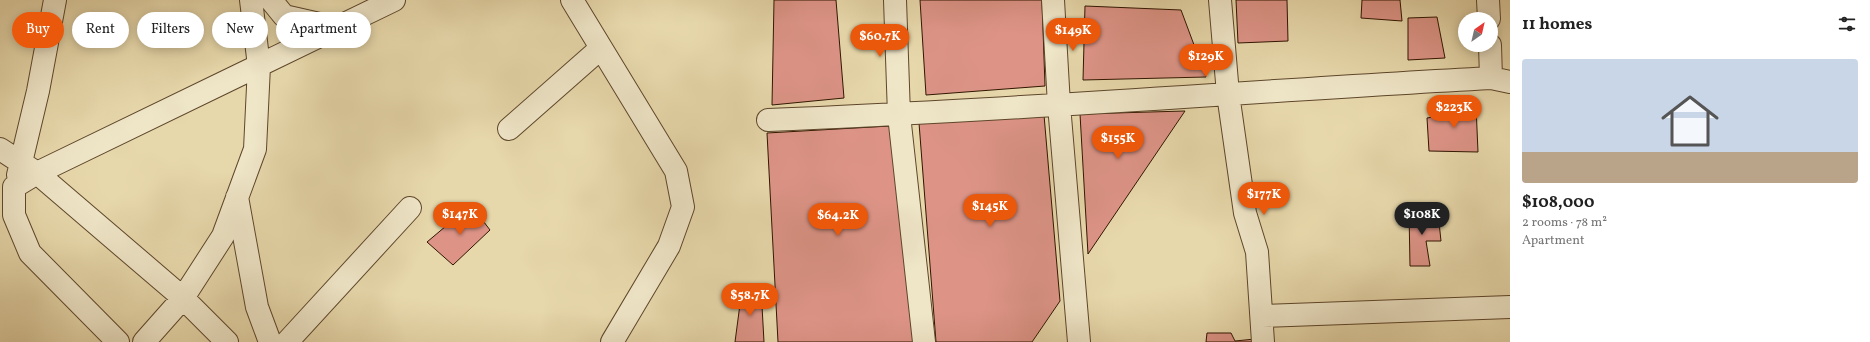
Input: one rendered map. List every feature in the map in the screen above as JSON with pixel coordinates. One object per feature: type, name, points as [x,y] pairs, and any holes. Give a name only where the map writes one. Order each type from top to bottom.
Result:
[{"type":"street","points":[[29,168],[55,0]]},
{"type":"street","points":[[144,342],[183,298],[223,236],[255,149],[259,66],[251,0]]},
{"type":"street","points":[[271,0],[281,12]]},
{"type":"street","points":[[370,12],[394,0]]},
{"type":"street","points":[[572,0],[676,171],[683,207],[669,246],[612,342]]},
{"type":"street","points":[[895,0],[899,116],[924,342]]},
{"type":"street","points":[[1053,0],[1059,105],[1079,342]]},
{"type":"street","points":[[1220,0],[1228,94],[1245,213],[1257,252],[1263,342]]},
{"type":"street","points":[[1488,0],[1489,12]]},
{"type":"street","points":[[118,342],[30,253],[14,215],[7,191],[29,168],[259,66],[296,48]]},
{"type":"street","points":[[509,129],[601,48]]},
{"type":"street","points":[[768,120],[899,116],[1228,94],[1501,80],[1492,52]]},
{"type":"street","points":[[0,149],[29,168],[183,298],[227,342]]},
{"type":"street","points":[[237,197],[257,307],[270,342]]},
{"type":"street","points":[[287,342],[410,208]]},
{"type":"street","points":[[1262,316],[1510,307]]},
{"type":"building","points":[[774,0],[836,0],[844,98],[772,105]]},
{"type":"building","points":[[920,0],[1042,0],[1045,86],[926,95]]},
{"type":"building","points":[[1236,0],[1287,0],[1288,41],[1238,43]]},
{"type":"building","points":[[1362,0],[1400,0],[1402,21],[1361,18]]},
{"type":"building","points":[[1085,6],[1181,10],[1206,77],[1083,80]]},
{"type":"building","points":[[1437,17],[1445,58],[1408,60],[1408,18]]},
{"type":"building","points":[[1443,101],[1476,106],[1478,152],[1429,151],[1427,118],[1440,116]]},
{"type":"building","points":[[1185,111],[1088,254],[1080,114]]},
{"type":"building","points":[[1044,115],[1060,301],[1032,342],[936,342],[919,123]]},
{"type":"building","points":[[890,126],[914,342],[778,342],[767,133]]},
{"type":"building","points":[[471,205],[490,230],[453,265],[427,242]]},
{"type":"building","points":[[1409,212],[1438,213],[1441,241],[1426,241],[1430,266],[1410,266]]},
{"type":"building","points":[[761,288],[764,342],[735,342],[742,289]]},
{"type":"building","points":[[1207,333],[1231,333],[1235,341],[1255,339],[1257,342],[1206,342]]}]
